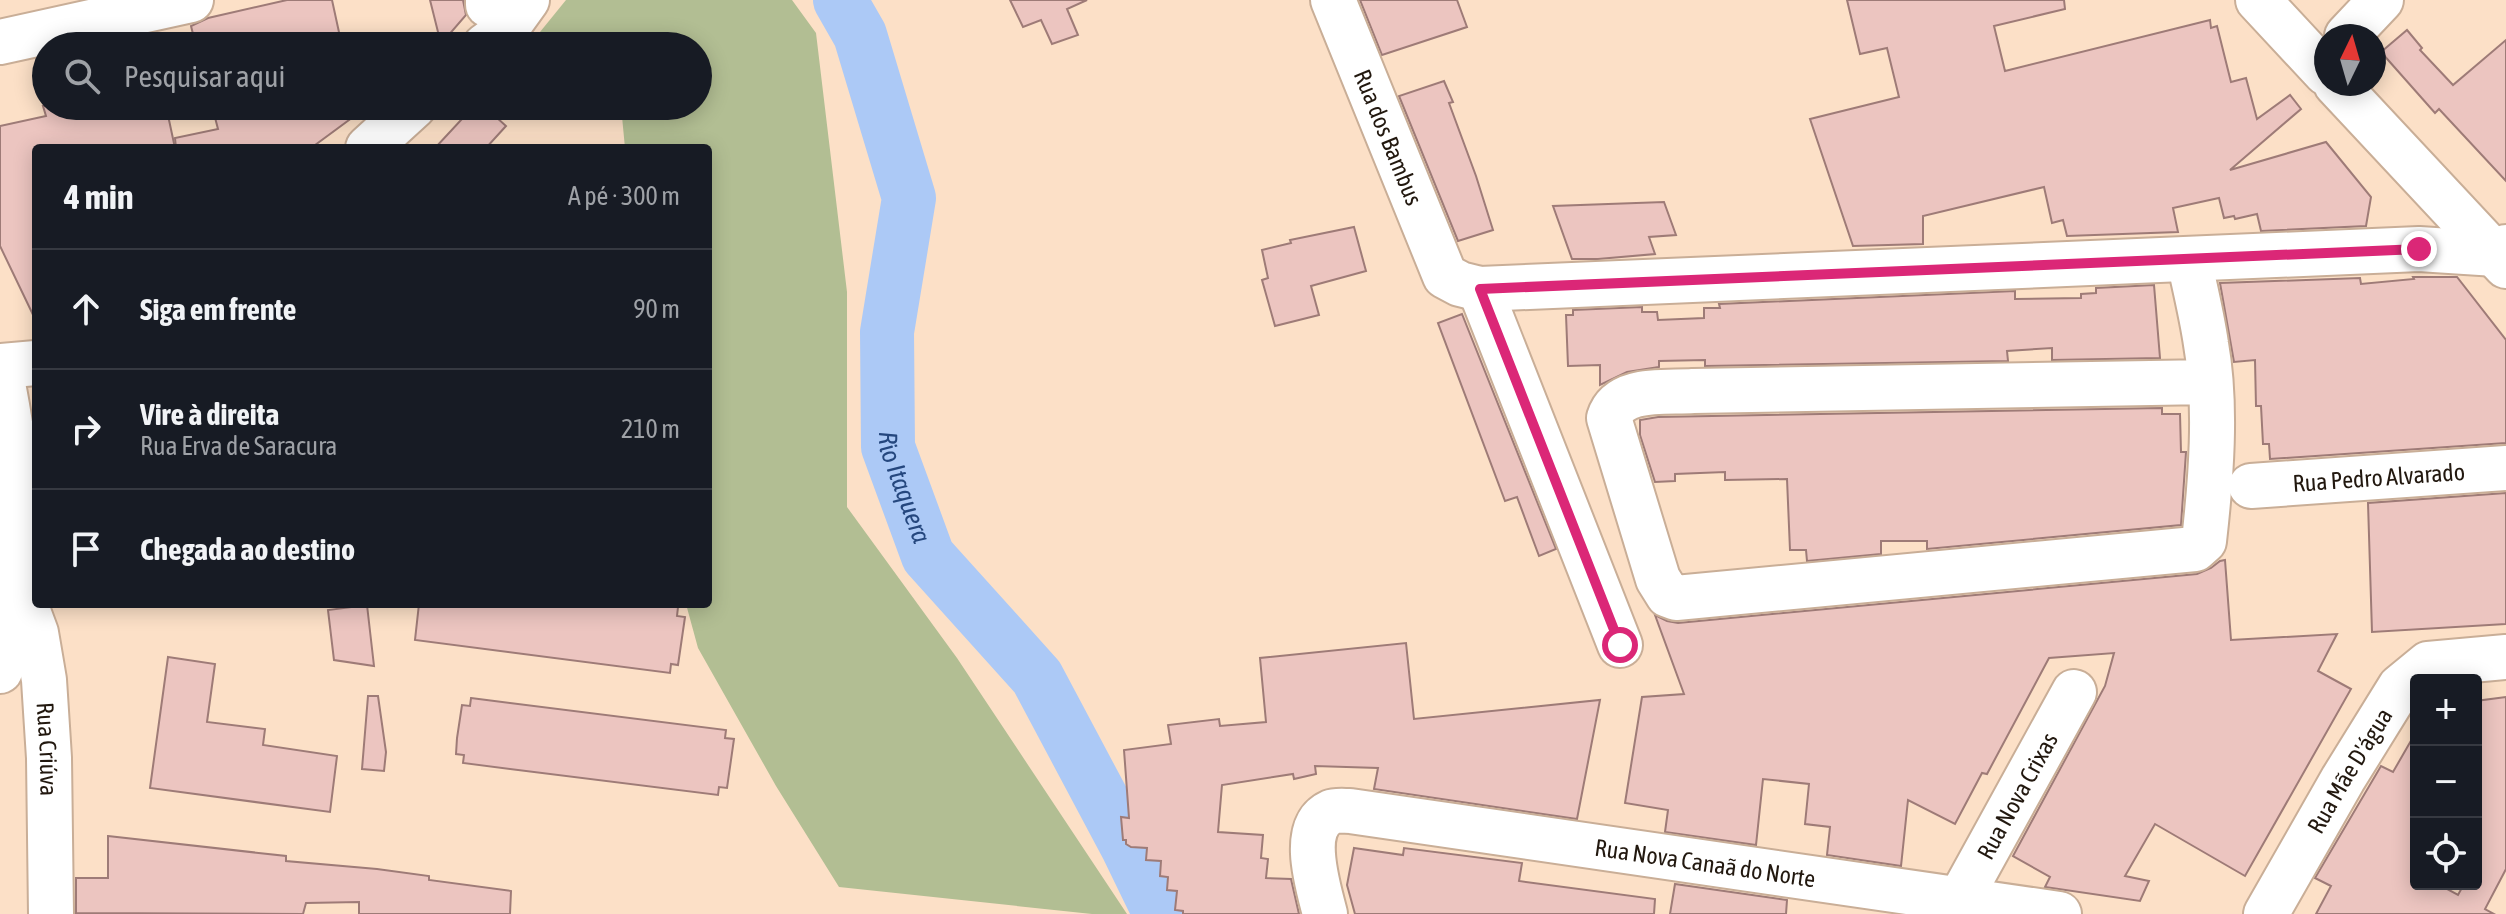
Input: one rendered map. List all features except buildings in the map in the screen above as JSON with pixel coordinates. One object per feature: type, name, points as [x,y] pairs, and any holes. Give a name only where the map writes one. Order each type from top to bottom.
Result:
[{"type":"street","points":[[45,32],[191,0]]},
{"type":"street","name":"Rua dos Bambus","points":[[1333,0],[1462,282],[1620,645]]},
{"type":"street","points":[[2258,0],[2314,48]]},
{"type":"street","points":[[2362,24],[2381,0]]},
{"type":"street","points":[[478,32],[496,10]]},
{"type":"street","points":[[0,42],[32,35]]},
{"type":"street","points":[[2360,96],[2503,256]]},
{"type":"street","points":[[372,144],[399,120]]},
{"type":"street","points":[[1462,282],[2189,260],[2419,249],[2503,256]]},
{"type":"street","points":[[2189,260],[2207,346],[2212,404],[2206,526],[2204,541],[2195,549],[1676,598],[1668,595],[1658,579],[1609,418],[1612,408],[1621,400],[1636,395],[1665,393],[2210,382]]},
{"type":"street","points":[[2,662],[19,587],[17,493],[0,368],[32,364]]},
{"type":"street","points":[[17,493],[32,454]]},
{"type":"street","name":"Rua Pedro Alvarado","points":[[2251,486],[2506,468]]},
{"type":"street","name":"Rua Criúva","points":[[19,587],[36,633],[44,680],[49,758],[51,914]]},
{"type":"street","name":"Rua Mãe D'água","points":[[2266,914],[2400,687],[2428,664],[2506,657]]},
{"type":"street","name":"Rua Nova Crixas","points":[[1960,899],[2074,692]]},
{"type":"street","name":"Rua Nova Canaã do Norte","points":[[1325,914],[1312,856],[1314,834],[1321,820],[1332,811],[1350,811],[2059,914]]},
{"type":"green space","points":[[566,0],[792,0],[816,33],[847,292],[847,507],[957,658],[1127,914],[1092,914],[839,887],[776,786],[698,648],[687,608],[712,608],[712,144],[625,144],[622,120],[712,120],[712,32],[540,32]]},
{"type":"waterway","name":"Rio Itaquera","points":[[840,0],[860,35],[909,198],[887,332],[888,447],[928,556],[1037,677],[1160,914]]},
{"type":"route","points":[[1620,645],[1480,289],[2419,249]]}]
